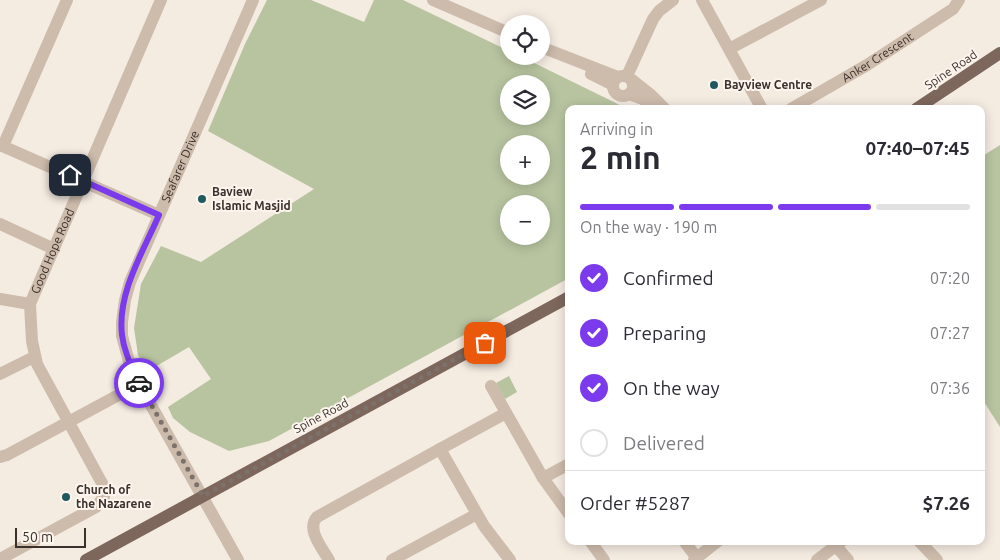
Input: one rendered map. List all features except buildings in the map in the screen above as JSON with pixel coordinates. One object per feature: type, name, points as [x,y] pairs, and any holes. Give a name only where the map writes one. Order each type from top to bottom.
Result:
[{"type":"main road","name":"Spine Road","points":[[922,105],[1000,53]]},
{"type":"main road","name":"Spine Road","points":[[86,560],[565,299]]},
{"type":"street","points":[[67,0],[2,145],[159,215]]},
{"type":"street","name":"Good Hope Road","points":[[0,559],[96,507],[104,497],[103,485],[34,357],[30,304],[162,0]]},
{"type":"street","name":"Seafarer Drive","points":[[238,560],[139,384],[125,350],[122,336],[122,313],[130,282],[253,0]]},
{"type":"street","points":[[433,0],[500,29]]},
{"type":"street","points":[[623,80],[634,86],[632,92],[626,96],[620,96],[615,92],[623,80],[653,19],[659,11],[674,0]]},
{"type":"street","points":[[702,0],[760,105]]},
{"type":"street","points":[[729,49],[821,0]]},
{"type":"street","name":"Anker Crescent","points":[[798,105],[867,65],[953,9],[959,0]]},
{"type":"street","points":[[550,51],[623,80],[651,95],[661,105]]},
{"type":"street","points":[[629,94],[643,100],[649,105]]},
{"type":"street","points":[[0,224],[54,249]]},
{"type":"street","points":[[0,299],[30,304]]},
{"type":"street","points":[[0,374],[34,357]]},
{"type":"street","points":[[0,457],[139,384]]},
{"type":"street","points":[[491,386],[543,478],[565,508]]},
{"type":"street","points":[[329,560],[312,528],[312,524],[317,517],[506,413]]},
{"type":"street","points":[[440,449],[477,514],[510,560]]},
{"type":"street","points":[[543,478],[565,466]]},
{"type":"street","points":[[392,560],[477,514]]},
{"type":"street","points":[[593,545],[604,560]]},
{"type":"street","points":[[686,545],[695,559],[713,545]]},
{"type":"street","points":[[818,560],[837,545]]},
{"type":"street","points":[[840,545],[848,560]]},
{"type":"street","points":[[923,545],[937,560]]},
{"type":"green space","points":[[267,0],[311,0],[364,22],[374,0],[403,0],[500,47],[500,65],[538,65],[620,105],[565,105],[565,280],[269,441],[229,451],[190,432],[173,418],[168,407],[211,379],[189,347],[148,371],[138,355],[134,328],[141,284],[161,246],[201,262],[314,189],[208,131],[245,44]]},
{"type":"green space","points":[[1000,145],[1000,427],[985,403],[985,154]]},
{"type":"green space","points":[[509,376],[517,392],[505,399],[496,383]]},
{"type":"way so far","points":[[139,383],[203,496],[485,343]]},
{"type":"place","name":"Bayview Centre","points":[[714,85]]},
{"type":"place","name":"Baview Islamic Masjid","points":[[202,199]]},
{"type":"place","name":"Church of the Nazarene","points":[[66,497]]},
{"type":"route","points":[[70,175],[159,215],[130,282],[122,313],[122,336],[125,350],[139,383]]}]
